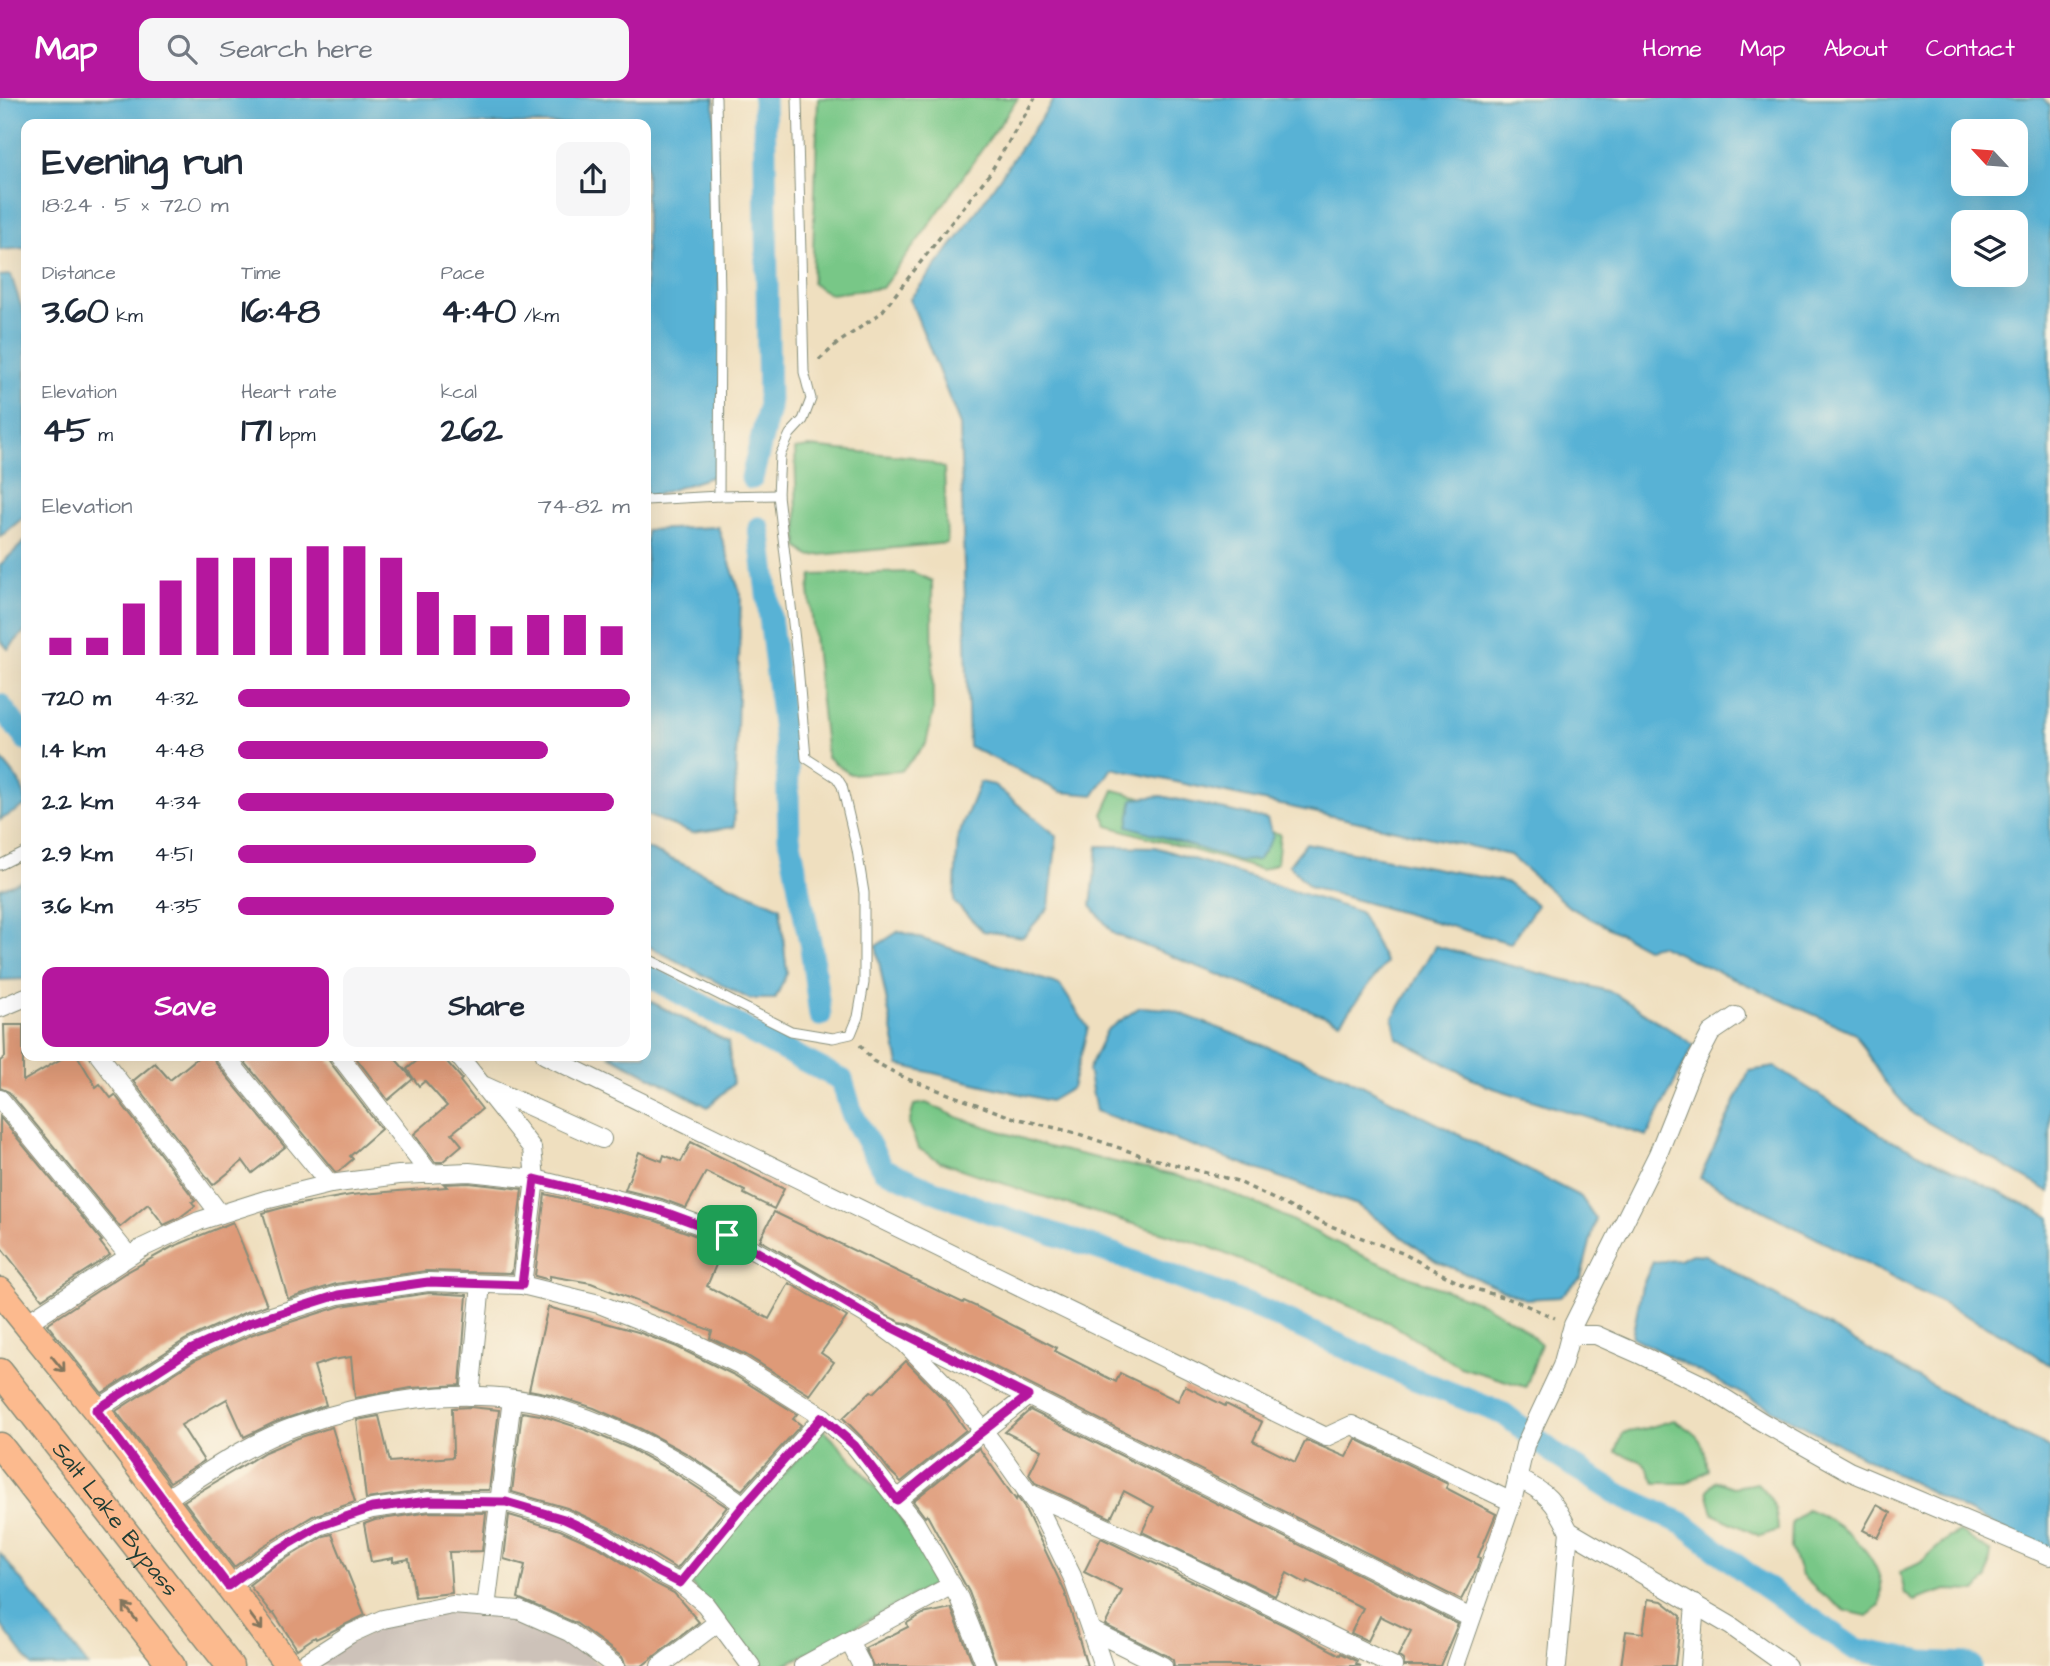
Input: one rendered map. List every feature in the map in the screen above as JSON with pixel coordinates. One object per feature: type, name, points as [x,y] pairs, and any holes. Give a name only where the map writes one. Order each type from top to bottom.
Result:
[{"type":"main road","points":[[0,1292],[96,1410],[289,1666]]},
{"type":"main road","name":"Salt Lake Bypass","points":[[0,1372],[230,1666]]},
{"type":"main road","name":"Salt Lake Bypass","points":[[0,1446],[172,1666]]},
{"type":"street","points":[[0,1008],[21,999]]},
{"type":"street","points":[[1455,1666],[1512,1502],[1525,1445],[1562,1366],[1571,1330],[1658,1154],[1691,1071],[1711,1033],[1736,1016]]},
{"type":"street","points":[[104,1061],[220,1214]]},
{"type":"street","points":[[229,1061],[330,1184]]},
{"type":"street","points":[[344,1061],[430,1174]]},
{"type":"street","points":[[463,1061],[532,1148],[535,1179],[522,1285]]},
{"type":"street","points":[[557,1061],[1326,1437],[1352,1425],[1512,1502]]},
{"type":"street","points":[[482,1085],[602,1139]]},
{"type":"street","points":[[0,1100],[129,1256]]},
{"type":"street","points":[[25,1324],[129,1256],[198,1221],[265,1200],[330,1184],[399,1175],[469,1172],[535,1179],[659,1210],[727,1235],[867,1315],[1471,1618]]},
{"type":"street","points":[[96,1410],[190,1350],[249,1323],[338,1295],[428,1282],[522,1285],[599,1304],[682,1337],[740,1365],[822,1417],[855,1446],[915,1522],[959,1598],[986,1666]]},
{"type":"street","points":[[470,1396],[481,1284]]},
{"type":"street","points":[[867,1315],[905,1342],[958,1398],[1038,1507],[1072,1576],[1103,1666]]},
{"type":"street","points":[[1571,1330],[1596,1335],[1705,1386],[1849,1471],[2050,1556]]},
{"type":"street","points":[[163,1500],[235,1455],[292,1428],[370,1406],[408,1400],[470,1396],[536,1402],[597,1421],[655,1448],[709,1479],[744,1505]]},
{"type":"street","points":[[897,1500],[1028,1396]]},
{"type":"street","points":[[486,1608],[512,1399]]},
{"type":"street","points":[[680,1583],[822,1417]]},
{"type":"street","points":[[1517,1478],[1538,1488],[1558,1508],[1569,1531],[1557,1666]]},
{"type":"street","points":[[1027,1492],[1166,1555],[1392,1666]]},
{"type":"street","points":[[228,1586],[268,1556],[319,1526],[372,1508],[429,1501],[506,1502],[564,1519],[605,1538],[680,1583],[705,1604],[751,1666]]},
{"type":"street","points":[[1569,1531],[1731,1626],[1787,1666]]},
{"type":"street","points":[[803,1666],[952,1585]]},
{"type":"street","points":[[1690,1666],[1695,1604]]},
{"type":"street","points":[[300,1666],[350,1634],[383,1619],[452,1605],[519,1610],[569,1632],[615,1666]]},
{"type":"street","points":[[660,1666],[718,1622]]},
{"type":"street","points":[[1091,1630],[1163,1666]]},
{"type":"street","points":[[849,1641],[862,1666]]},
{"type":"lane","points":[[716,98],[720,295],[719,496]]},
{"type":"lane","points":[[651,960],[792,1031],[833,1038],[851,1034],[859,1017],[864,983],[864,893],[842,786],[837,778],[806,758],[778,495],[780,455],[790,434],[803,420],[811,399],[804,372],[797,98]]},
{"type":"lane","points":[[651,500],[778,495]]},
{"type":"lane","points":[[0,865],[21,854]]},
{"type":"path","points":[[804,372],[881,313],[990,173],[1035,98]]},
{"type":"path","points":[[851,1034],[873,1061],[905,1078],[1011,1117],[1076,1133],[1146,1157],[1237,1181],[1320,1222],[1402,1253],[1465,1286],[1516,1301],[1571,1330]]},
{"type":"shaded area","points":[[450,1609],[516,1613],[567,1636],[600,1666],[309,1666],[393,1619]]},
{"type":"green space","points":[[818,98],[1018,98],[882,288],[830,294],[812,283]]},
{"type":"green space","points":[[809,447],[913,457],[944,468],[947,543],[809,556],[798,547],[795,449]]},
{"type":"green space","points":[[912,572],[932,581],[933,712],[926,744],[901,771],[850,774],[827,757],[809,590],[812,575]]},
{"type":"green space","points":[[1114,790],[1280,834],[1277,863],[1262,870],[1108,826],[1103,814]]},
{"type":"green space","points":[[926,1103],[957,1117],[1048,1147],[1203,1182],[1271,1210],[1361,1255],[1483,1304],[1517,1323],[1541,1344],[1526,1387],[1460,1367],[1392,1324],[1207,1246],[1031,1193],[941,1162],[918,1148],[909,1125],[914,1105]]},
{"type":"green space","points":[[1674,1420],[1699,1439],[1706,1459],[1708,1470],[1687,1483],[1656,1483],[1643,1462],[1616,1452],[1623,1433]]},
{"type":"green space","points":[[823,1429],[895,1509],[941,1581],[783,1666],[759,1666],[689,1582]]},
{"type":"green space","points":[[1716,1481],[1733,1487],[1757,1483],[1773,1504],[1778,1530],[1760,1536],[1713,1514],[1707,1490]]},
{"type":"green space","points":[[1807,1509],[1830,1520],[1852,1536],[1876,1567],[1881,1585],[1880,1606],[1867,1616],[1846,1611],[1801,1575],[1791,1548],[1792,1523]]},
{"type":"green space","points":[[1960,1532],[1991,1552],[1987,1579],[1976,1591],[1946,1590],[1914,1601],[1905,1594],[1900,1572],[1920,1563],[1948,1538]]},
{"type":"water","points":[[0,98],[714,98],[724,440],[717,475],[651,496],[651,119],[21,119],[21,248],[0,250]]},
{"type":"water","points":[[1055,98],[2043,98],[2050,106],[2050,1192],[1913,1114],[1883,1080],[1855,1033],[1659,945],[1646,948],[1569,907],[1510,855],[1112,768],[1094,795],[1061,792],[969,746],[960,425],[910,299],[958,238]]},
{"type":"water","points":[[11,275],[21,306],[21,519],[0,537],[0,276]]},
{"type":"water","points":[[718,527],[741,596],[734,827],[692,833],[651,817],[651,530]]},
{"type":"water","points":[[21,545],[21,635],[8,649],[0,640],[0,565]]},
{"type":"water","points":[[0,758],[21,786],[21,808],[0,820]]},
{"type":"water","points":[[980,782],[994,785],[1057,836],[1049,907],[1023,937],[983,931],[954,902],[958,836]]},
{"type":"water","points":[[1161,796],[1267,819],[1273,837],[1258,860],[1239,861],[1128,826],[1133,799]]},
{"type":"water","points":[[1306,843],[1506,882],[1537,905],[1511,943],[1310,887],[1289,865]]},
{"type":"water","points":[[1098,846],[1155,847],[1360,912],[1386,963],[1340,1022],[1114,934],[1091,906]]},
{"type":"water","points":[[651,850],[780,907],[787,973],[775,999],[749,999],[651,948]]},
{"type":"water","points":[[21,881],[21,979],[0,980],[0,889]]},
{"type":"water","points":[[899,931],[1060,985],[1088,1028],[1072,1088],[1050,1101],[899,1065],[876,946]]},
{"type":"water","points":[[1435,946],[1612,992],[1694,1045],[1647,1136],[1487,1086],[1397,1038],[1393,1018]]},
{"type":"water","points":[[651,1002],[728,1042],[733,1084],[708,1107],[620,1061],[651,1061]]},
{"type":"water","points":[[1140,1007],[1169,1009],[1346,1077],[1581,1197],[1596,1219],[1581,1278],[1560,1297],[1525,1299],[1436,1261],[1357,1205],[1096,1111],[1088,1070],[1107,1030]]},
{"type":"water","points":[[1775,1067],[1885,1137],[2050,1217],[2050,1365],[2013,1340],[1700,1178],[1749,1071]]},
{"type":"water","points":[[1692,1254],[1705,1255],[1997,1423],[2050,1448],[2050,1554],[1632,1337],[1642,1286],[1653,1262],[1679,1260]]},
{"type":"water","points":[[0,1553],[88,1666],[32,1666],[0,1624]]},
{"type":"building","points":[[4,1025],[21,1025],[23,1081],[58,1061],[81,1061],[96,1087],[100,1084],[111,1098],[115,1095],[195,1200],[192,1202],[195,1206],[164,1225],[148,1204],[120,1227],[9,1092],[0,1088],[0,1061],[5,1057]]},
{"type":"building","points":[[194,1061],[215,1061],[285,1147],[252,1173],[243,1161],[213,1185],[133,1081],[155,1063],[170,1080]]},
{"type":"building","points":[[244,1061],[330,1061],[381,1129],[350,1156],[353,1159],[335,1172]]},
{"type":"building","points":[[359,1061],[397,1061],[413,1079],[388,1100]]},
{"type":"building","points":[[417,1061],[446,1061],[482,1109],[452,1133],[462,1145],[442,1162],[435,1162],[414,1134],[447,1106],[425,1081],[419,1086],[407,1069]]},
{"type":"building","points":[[0,1117],[102,1241],[100,1242],[110,1255],[42,1299],[0,1246]]},
{"type":"building","points":[[691,1142],[784,1189],[774,1209],[706,1172],[686,1208],[625,1190],[639,1152],[662,1161],[664,1155],[681,1162]]},
{"type":"building","points":[[469,1183],[522,1189],[512,1273],[426,1271],[336,1284],[288,1299],[263,1213],[351,1195]]},
{"type":"building","points":[[545,1194],[656,1221],[724,1246],[707,1286],[769,1319],[789,1283],[800,1289],[847,1317],[821,1353],[834,1362],[810,1395],[746,1355],[710,1338],[712,1331],[591,1283],[550,1276],[550,1280],[535,1276]]},
{"type":"building","points":[[774,1212],[963,1303],[964,1301],[979,1308],[1116,1382],[1120,1373],[1178,1401],[1185,1386],[1225,1406],[1226,1404],[1262,1422],[1253,1441],[1295,1462],[1306,1440],[1346,1457],[1356,1439],[1448,1484],[1446,1488],[1496,1514],[1478,1557],[1477,1569],[1461,1600],[907,1323],[887,1316],[873,1305],[760,1240]]},
{"type":"building","points":[[233,1222],[267,1305],[185,1340],[102,1393],[47,1324],[125,1273],[172,1247]]},
{"type":"building","points":[[429,1293],[467,1295],[460,1385],[411,1388],[355,1398],[351,1357],[314,1366],[326,1405],[273,1423],[244,1437],[227,1399],[181,1425],[204,1461],[170,1482],[116,1411],[195,1360],[253,1334],[341,1306]]},
{"type":"building","points":[[548,1307],[638,1332],[677,1347],[734,1375],[797,1414],[793,1419],[801,1425],[742,1490],[686,1453],[641,1429],[594,1408],[529,1390]]},
{"type":"building","points":[[906,1361],[945,1401],[966,1430],[901,1482],[843,1418],[871,1391],[874,1393]]},
{"type":"building","points":[[452,1408],[499,1410],[489,1490],[428,1490],[366,1499],[357,1420],[379,1416],[390,1462],[453,1457]]},
{"type":"building","points":[[1030,1410],[1458,1624],[1440,1666],[1404,1666],[1403,1660],[1398,1656],[1411,1631],[1380,1616],[1368,1641],[1351,1633],[1363,1608],[1308,1581],[1307,1584],[1287,1573],[1275,1596],[1142,1532],[1154,1507],[1124,1491],[1111,1518],[1035,1483],[1029,1474],[1041,1450],[1005,1432]]},
{"type":"building","points":[[522,1412],[586,1430],[631,1449],[675,1473],[727,1507],[677,1569],[610,1528],[567,1508],[512,1492]]},
{"type":"building","points":[[332,1427],[355,1502],[313,1516],[234,1567],[184,1501],[265,1452]]},
{"type":"building","points":[[979,1448],[1016,1500],[1017,1497],[1023,1505],[1065,1592],[1087,1666],[997,1666],[969,1592],[927,1515],[925,1517],[913,1501]]},
{"type":"building","points":[[1877,1505],[1891,1513],[1878,1538],[1863,1530]]},
{"type":"building","points":[[430,1512],[486,1513],[482,1551],[449,1552],[452,1593],[415,1597],[409,1559],[393,1562],[393,1558],[371,1562],[364,1524]]},
{"type":"building","points":[[509,1515],[560,1530],[600,1548],[674,1593],[699,1622],[642,1666],[626,1666],[622,1657],[576,1623],[518,1598],[525,1565],[504,1559]]},
{"type":"building","points":[[332,1534],[365,1615],[316,1639],[315,1637],[297,1649],[274,1613],[272,1614],[249,1585],[275,1565]]},
{"type":"building","points":[[1101,1538],[1286,1626],[1340,1655],[1341,1653],[1361,1666],[1174,1666],[1173,1660],[1168,1656],[1105,1625],[1122,1591],[1084,1572]]},
{"type":"building","points":[[1648,1599],[1662,1601],[1681,1616],[1675,1666],[1621,1666],[1626,1631],[1643,1633]]},
{"type":"building","points":[[951,1608],[974,1666],[873,1666],[865,1648],[908,1627],[907,1623],[923,1614]]},
{"type":"waterway","points":[[752,478],[769,408],[764,98]]},
{"type":"waterway","points":[[759,528],[787,755],[789,837],[811,947],[820,1015]]},
{"type":"waterway","points":[[0,705],[21,732]]},
{"type":"waterway","points":[[651,977],[842,1080],[852,1114],[883,1169],[986,1211],[1117,1255],[1260,1309],[1410,1377],[1504,1414],[1559,1457],[1618,1494],[1684,1524],[1758,1582],[1855,1649],[1923,1662],[1970,1666]]},
{"type":"route","points":[[535,1179],[659,1210],[727,1235],[867,1315],[1028,1396],[897,1500],[855,1446],[822,1417],[680,1583],[605,1538],[564,1519],[506,1502],[429,1501],[372,1508],[319,1526],[268,1556],[228,1586],[96,1410],[190,1350],[249,1323],[338,1295],[428,1282],[522,1285],[535,1179]]}]
